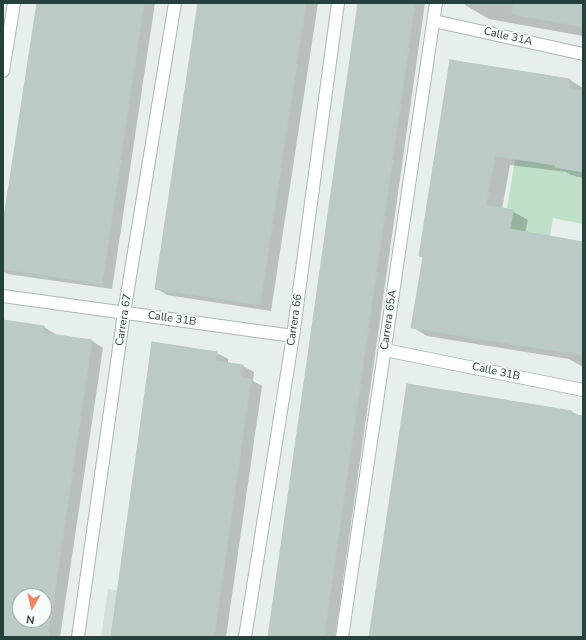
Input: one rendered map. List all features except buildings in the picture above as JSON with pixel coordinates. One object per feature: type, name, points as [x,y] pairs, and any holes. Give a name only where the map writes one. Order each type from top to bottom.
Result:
[{"type":"street","points":[[3,71],[14,3]]},
{"type":"street","name":"Carrera 67","points":[[78,637],[124,313],[175,3]]},
{"type":"street","name":"Carrera 66","points":[[245,637],[293,336],[338,3]]},
{"type":"street","name":"Carrera 65A","points":[[342,637],[436,3]]},
{"type":"street","name":"Calle 31A","points":[[434,21],[583,54]]},
{"type":"street","name":"Calle 31B","points":[[3,296],[293,336]]},
{"type":"street","name":"Calle 31B","points":[[385,350],[583,390]]},
{"type":"shaded area","points":[[108,589],[168,598],[162,637],[101,637]]},
{"type":"green space","points":[[561,131],[555,167],[583,172],[583,224],[553,218],[550,236],[510,229],[507,209],[518,141]]}]
